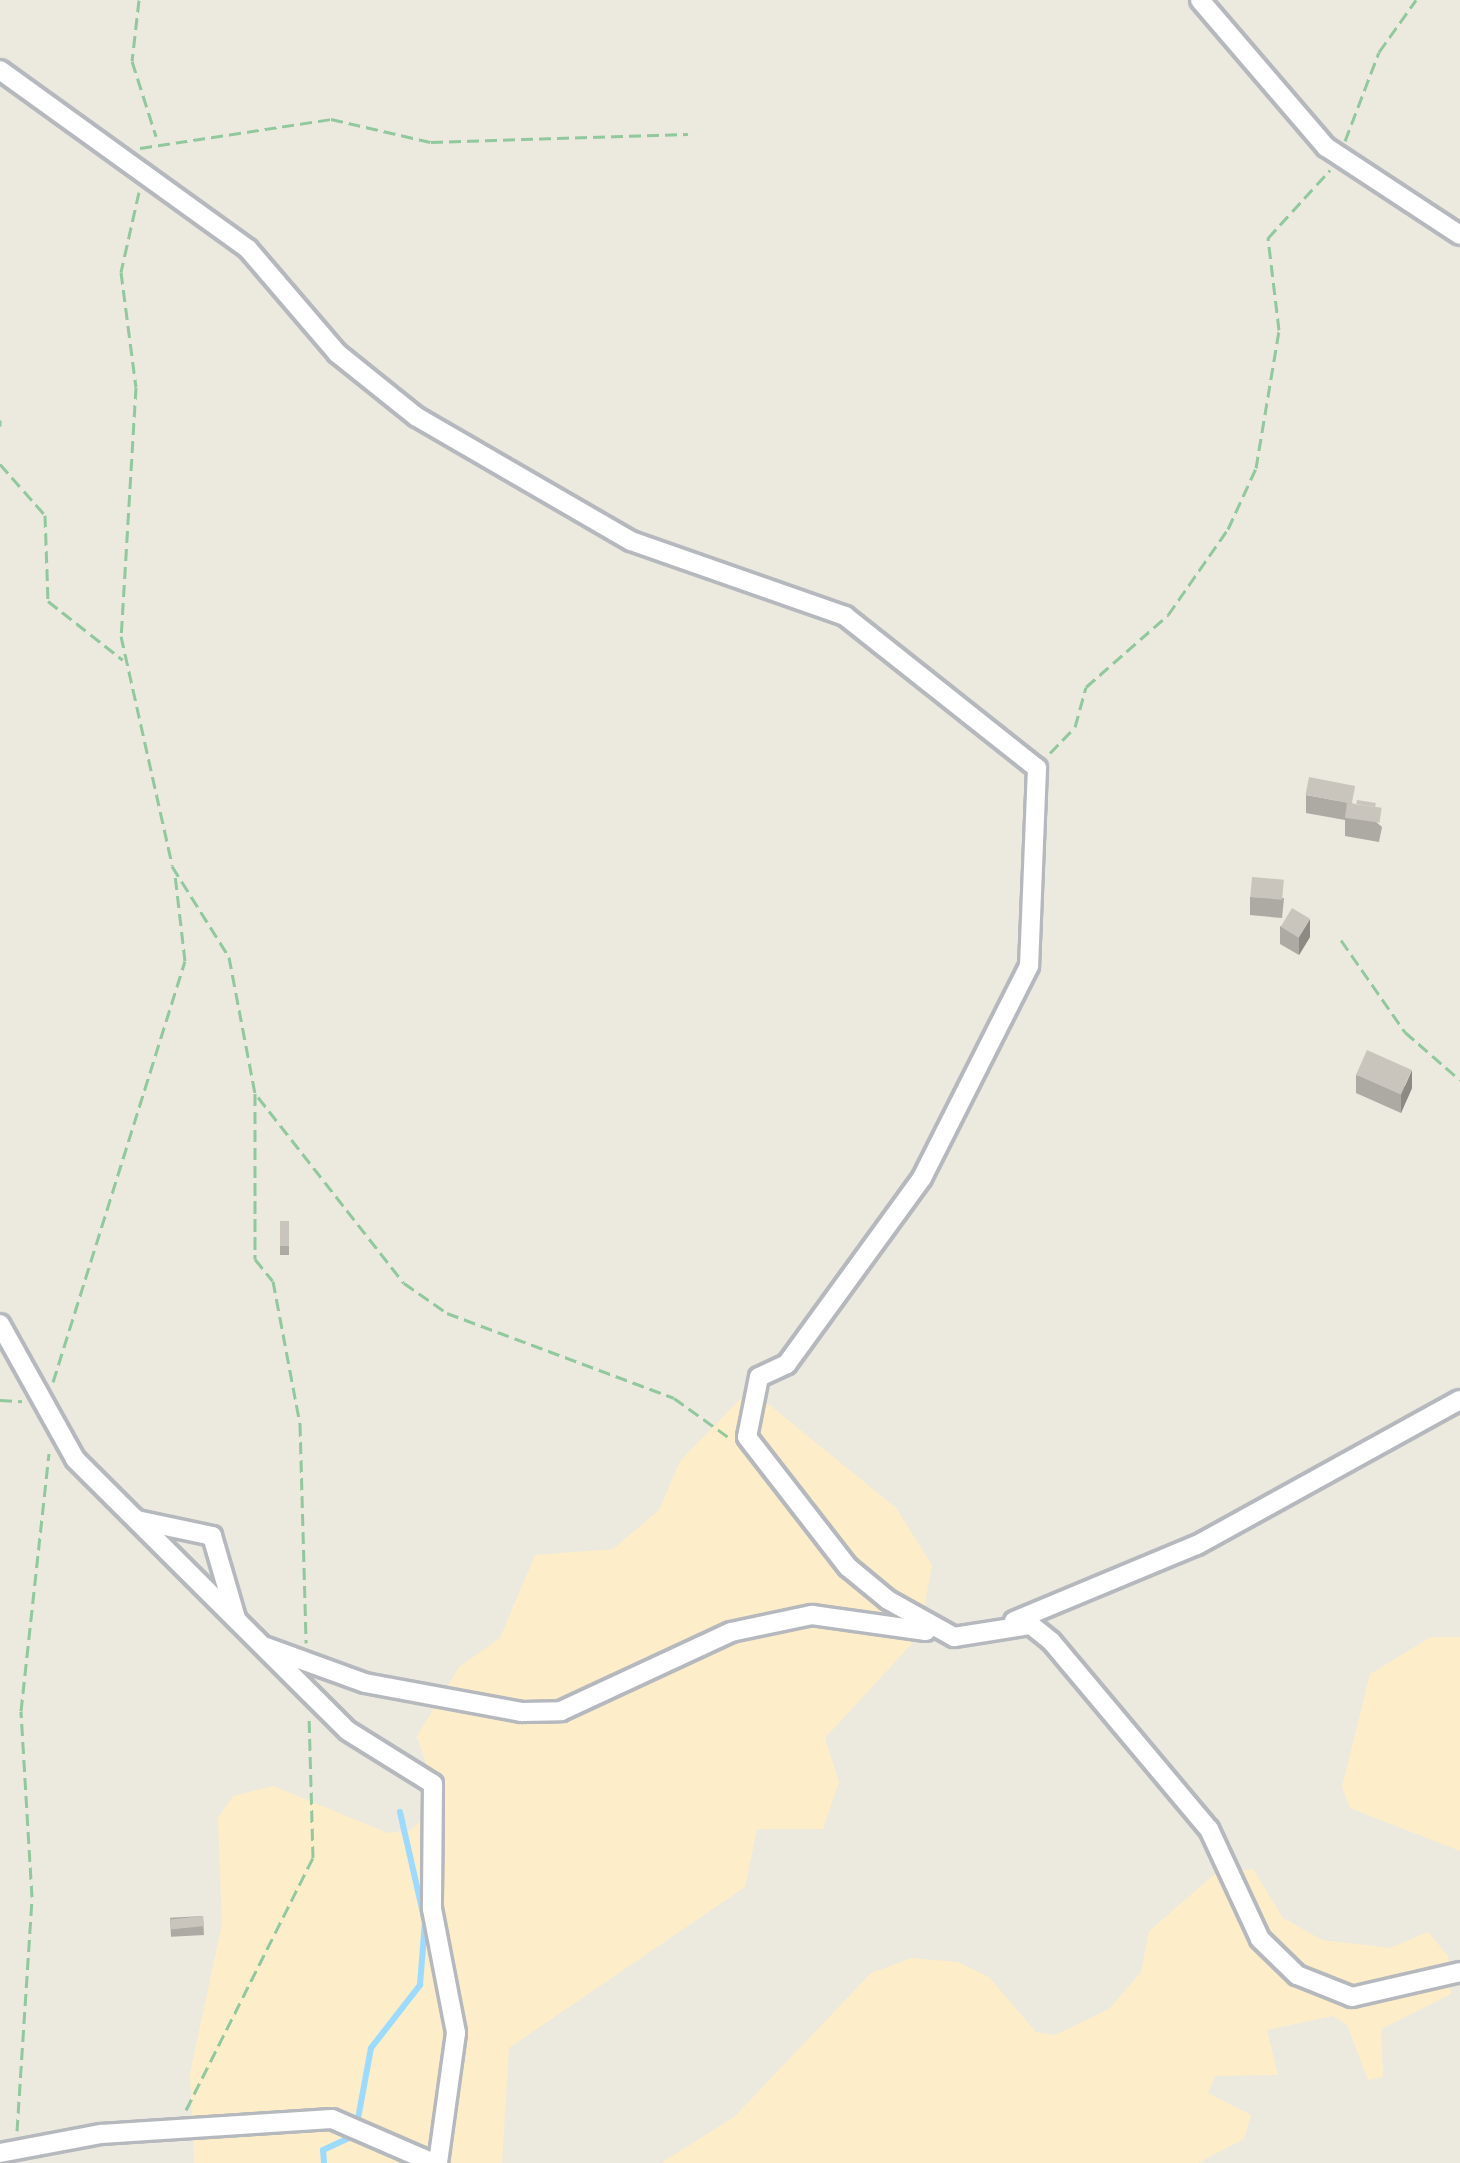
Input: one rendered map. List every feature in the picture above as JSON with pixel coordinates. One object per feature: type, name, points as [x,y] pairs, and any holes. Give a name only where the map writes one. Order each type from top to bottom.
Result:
[{"type":"street","points":[[1200,0],[1339,157],[1460,235]]},
{"type":"street","points":[[0,70],[114,152],[134,172],[248,249],[337,353],[416,417],[631,541],[845,616],[1036,768],[1029,966],[922,1178],[787,1364],[759,1377],[745,1408],[757,1457],[848,1567],[954,1636]]},
{"type":"street","points":[[0,1324],[51,1424],[137,1520],[348,1731],[421,1772],[439,1803],[432,1909],[456,2032],[436,2163],[332,2119],[5,2151]]},
{"type":"street","points":[[266,1648],[307,1653],[365,1683],[521,1712],[560,1711],[731,1632],[812,1615],[954,1636],[1000,1626],[1197,1545],[1460,1400]]},
{"type":"street","points":[[137,1520],[212,1536],[236,1618]]},
{"type":"street","points":[[1000,1626],[1031,1625],[1051,1641],[1132,1736],[1151,1772],[1209,1829],[1260,1939],[1297,1975],[1352,1997],[1460,1972]]},
{"type":"path","points":[[139,0],[132,61],[156,138]]},
{"type":"path","points":[[1036,768],[1076,727],[1086,688],[1168,615],[1228,530],[1256,468],[1279,330],[1268,238],[1339,157],[1378,52],[1416,0]]},
{"type":"path","points":[[114,152],[156,138],[235,140],[331,119],[431,142],[688,134]]},
{"type":"path","points":[[0,1400],[40,1399],[74,1339],[185,961],[172,866],[124,662],[125,435],[136,387],[121,272],[142,213],[134,172]]},
{"type":"path","points":[[0,464],[45,515],[48,601],[124,662]]},
{"type":"path","points":[[172,866],[229,956],[255,1093],[255,1259],[273,1281],[300,1424],[307,1653]]},
{"type":"path","points":[[1341,940],[1406,1032],[1460,1080]]},
{"type":"path","points":[[255,1093],[404,1283],[447,1312],[674,1398],[757,1457]]},
{"type":"path","points":[[5,2151],[26,2102],[32,1898],[21,1711],[51,1424]]},
{"type":"path","points":[[174,2133],[313,1858],[309,1694]]},
{"type":"sand","points":[[750,1389],[896,1508],[932,1565],[919,1636],[825,1738],[839,1782],[823,1829],[757,1829],[745,1887],[509,2048],[502,2163],[194,2163],[190,2073],[222,1924],[218,1818],[233,1796],[273,1786],[388,1833],[411,1830],[439,1803],[417,1736],[459,1667],[500,1638],[535,1555],[613,1549],[659,1510],[680,1461]]},
{"type":"sand","points":[[1431,1637],[1460,1637],[1460,1851],[1350,1808],[1342,1787],[1370,1674]]},
{"type":"sand","points":[[1253,1869],[1283,1918],[1322,1940],[1390,1948],[1428,1932],[1448,1956],[1451,1994],[1381,2029],[1383,2077],[1368,2080],[1347,2025],[1333,2016],[1267,2030],[1278,2075],[1215,2076],[1208,2093],[1251,2115],[1244,2139],[1198,2163],[661,2163],[734,2117],[871,1973],[912,1958],[958,1962],[989,1977],[1036,2032],[1055,2035],[1109,2009],[1141,1972],[1149,1931],[1216,1873]]},
{"type":"building","points":[[1309,777],[1355,786],[1352,804],[1306,795]]},
{"type":"building","points":[[1347,803],[1382,808],[1380,823],[1345,818]]},
{"type":"building","points":[[1252,877],[1284,880],[1282,900],[1250,897]]},
{"type":"building","points":[[1292,908],[1310,919],[1299,938],[1281,927]]},
{"type":"building","points":[[1367,1050],[1412,1070],[1401,1095],[1356,1075]]},
{"type":"building","points":[[280,1221],[289,1221],[289,1246],[280,1246]]},
{"type":"building","points":[[203,1916],[204,1926],[171,1929],[170,1919]]},
{"type":"waterway","points":[[324,2163],[323,2150],[355,2135],[371,2048],[420,1985],[425,1922],[400,1812]]}]
